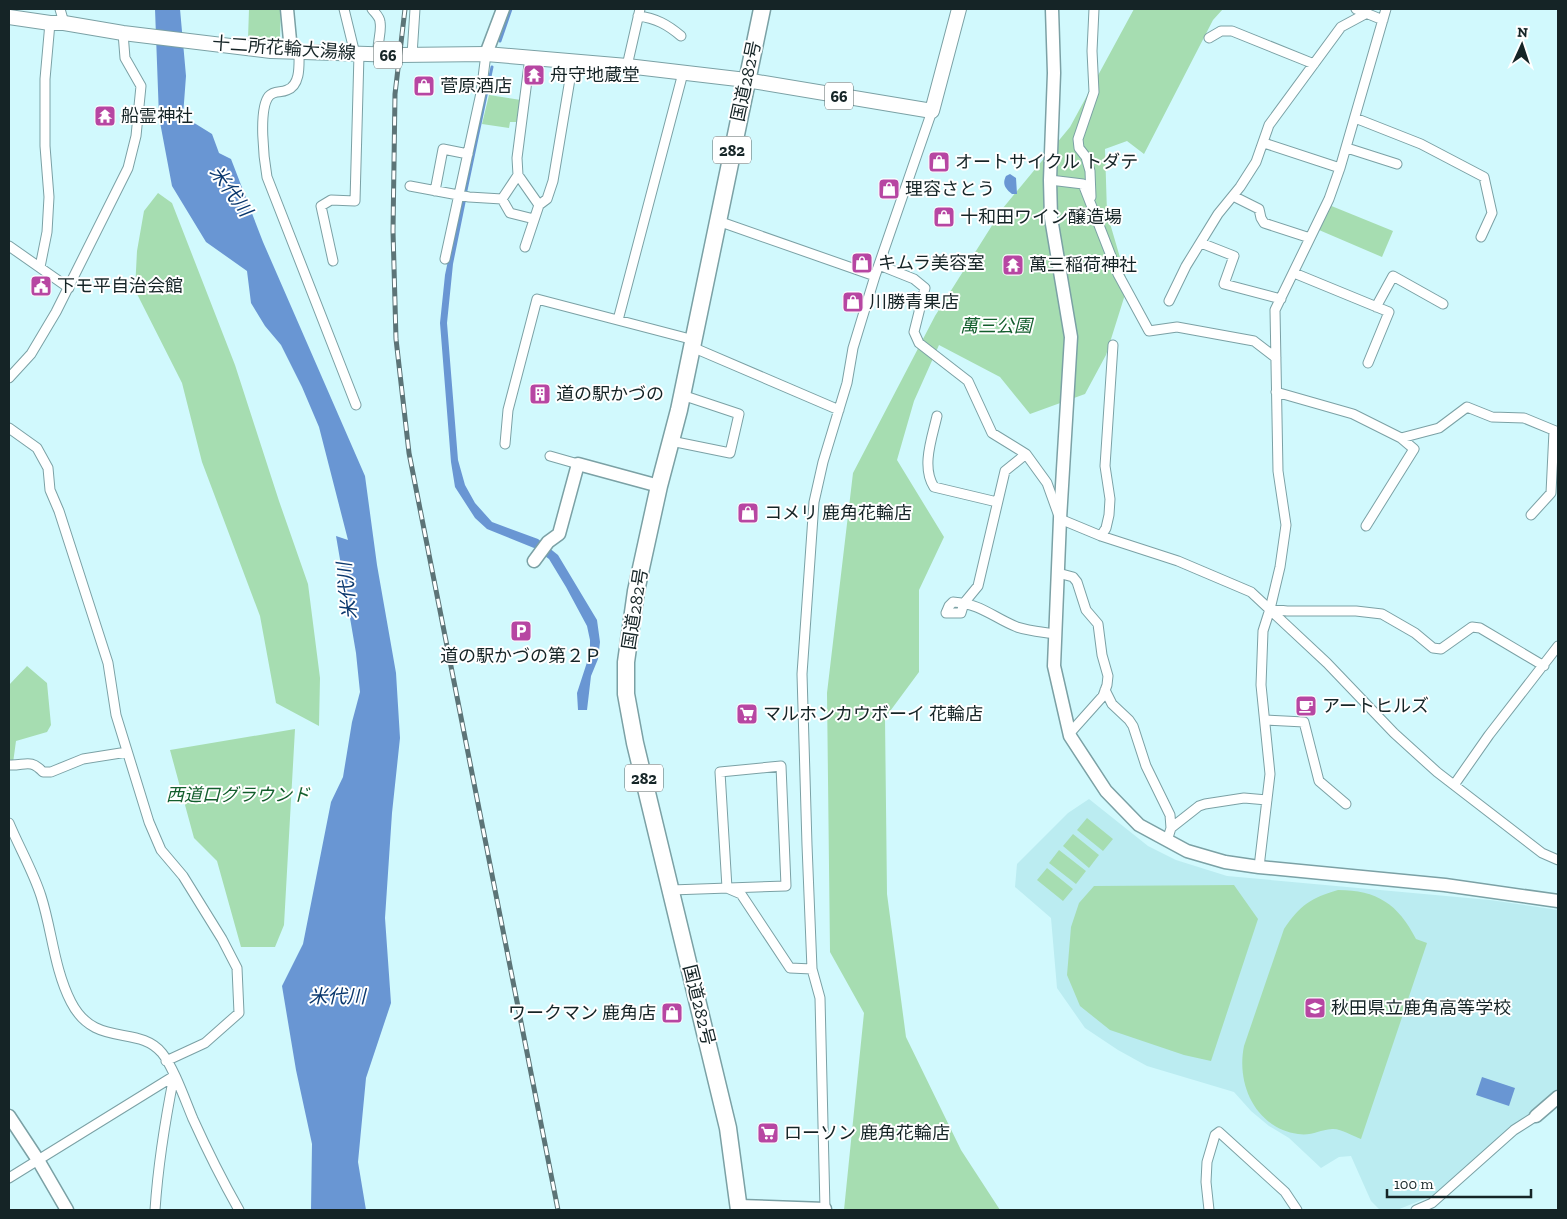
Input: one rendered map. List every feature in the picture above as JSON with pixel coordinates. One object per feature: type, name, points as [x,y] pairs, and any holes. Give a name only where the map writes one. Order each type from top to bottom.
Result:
[{"type":"highway","name":"国道282号","points":[[739,1208],[728,1128],[635,743],[626,694],[626,662],[636,591],[682,395],[762,9]]},
{"type":"main road","points":[[932,111],[960,9]]},
{"type":"main road","name":"十二所花輪大湯線","points":[[9,18],[58,18],[123,33],[271,51],[412,55],[486,54],[627,66],[746,80],[932,111]]},
{"type":"street","points":[[287,9],[299,72],[294,85],[287,90],[270,94],[265,102],[263,150],[267,177],[356,405]]},
{"type":"street","points":[[333,261],[321,206],[331,200],[355,201],[357,54],[344,9]]},
{"type":"street","points":[[372,9],[381,23],[378,54]]},
{"type":"street","points":[[412,55],[415,9]]},
{"type":"street","points":[[445,259],[481,93],[486,54],[503,9]]},
{"type":"street","points":[[1052,9],[1054,73],[1050,180],[1051,218],[1072,337],[1060,519],[1054,666],[1069,734],[1106,791],[1139,825],[1187,851],[1225,862],[1258,867],[1446,885],[1558,901]]},
{"type":"street","points":[[1091,206],[1090,170],[1086,157],[1079,148],[1078,139],[1094,92],[1092,52],[1094,9]]},
{"type":"street","points":[[1356,9],[1383,20]]},
{"type":"street","points":[[1258,867],[1270,774],[1261,685],[1263,631],[1280,567],[1286,525],[1278,471],[1276,310],[1329,199],[1347,148],[1386,9]]},
{"type":"street","points":[[627,66],[639,12],[659,20],[681,36]]},
{"type":"street","points":[[1169,301],[1186,266],[1218,214],[1256,162],[1270,125],[1341,27],[1367,13]]},
{"type":"street","points":[[40,267],[47,232],[49,197],[45,146],[45,79],[58,18]]},
{"type":"street","points":[[1209,38],[1221,31],[1232,31],[1314,64]]},
{"type":"street","points":[[9,378],[30,354],[56,312],[128,168],[136,136],[141,86],[125,58],[123,33]]},
{"type":"street","points":[[530,57],[517,158],[518,175],[538,205]]},
{"type":"street","points":[[525,247],[538,205],[547,199],[553,181],[573,61]]},
{"type":"street","points":[[618,320],[683,73]]},
{"type":"street","points":[[739,1208],[825,1209],[820,998],[812,969],[806,845],[802,674],[814,502],[823,462],[847,383],[853,348],[875,276],[932,111]]},
{"type":"street","points":[[1355,118],[1421,144],[1484,177],[1492,213],[1481,237]]},
{"type":"street","points":[[1264,143],[1340,168]]},
{"type":"street","points":[[1347,148],[1397,164]]},
{"type":"street","points":[[435,191],[443,149],[468,154]]},
{"type":"street","points":[[502,200],[518,175]]},
{"type":"street","points":[[1050,180],[1083,184],[1118,274],[1149,331],[1177,326],[1254,342],[1276,358]]},
{"type":"street","points":[[410,186],[469,197],[502,200]]},
{"type":"street","points":[[1233,196],[1259,209],[1264,223],[1310,238]]},
{"type":"street","points":[[502,200],[510,213],[534,219]]},
{"type":"street","points":[[718,220],[875,276]]},
{"type":"street","points":[[1201,242],[1234,256],[1224,284],[1281,299]]},
{"type":"street","points":[[9,246],[68,288]]},
{"type":"street","points":[[879,265],[914,278],[925,288],[914,332],[919,343],[968,381],[992,433],[1026,454],[1047,482],[1060,519],[1101,536],[1178,561],[1251,592],[1327,663],[1394,733],[1454,785],[1542,853],[1558,860]]},
{"type":"street","points":[[1294,273],[1389,312],[1368,363]]},
{"type":"street","points":[[1376,308],[1393,276],[1443,304]]},
{"type":"street","points":[[505,444],[508,410],[536,299],[618,320],[693,344],[839,410]]},
{"type":"street","points":[[1101,536],[1106,528],[1109,515],[1110,499],[1105,466],[1113,345]]},
{"type":"street","points":[[1276,392],[1353,414],[1401,438],[1414,449],[1366,526]]},
{"type":"street","points":[[671,441],[730,453],[738,414],[682,395]]},
{"type":"street","points":[[1401,438],[1439,428],[1467,407],[1492,417],[1524,418],[1556,431],[1550,493],[1531,515]]},
{"type":"street","points":[[937,416],[930,447],[929,478],[934,487],[997,502]]},
{"type":"street","points":[[9,428],[37,448],[48,468],[50,490],[59,511],[108,663],[116,715],[149,822],[161,850],[182,876],[222,939],[237,968],[239,1013],[205,1043],[166,1060]]},
{"type":"street","points":[[1026,454],[1005,471],[978,586],[964,603],[985,609],[1018,627],[1055,634]]},
{"type":"street","points":[[550,456],[660,486]]},
{"type":"street","points":[[536,558],[548,542],[559,534],[578,464]]},
{"type":"street","points":[[1058,573],[1073,577],[1077,582],[1086,610],[1098,624],[1102,655],[1108,676],[1103,696],[1069,734]]},
{"type":"street","points":[[1270,609],[1287,611],[1356,611],[1382,614],[1414,633],[1434,648],[1441,649],[1472,627],[1480,628],[1544,666]]},
{"type":"street","points":[[1454,785],[1558,646]]},
{"type":"street","points":[[1105,690],[1112,704],[1133,726],[1146,766],[1170,815],[1171,828],[1167,841]]},
{"type":"street","points":[[1265,720],[1304,722],[1319,782],[1346,804]]},
{"type":"street","points":[[9,765],[36,764],[43,772],[51,772],[83,759],[114,756],[127,752]]},
{"type":"street","points":[[671,890],[786,886],[780,766],[720,772],[727,888]]},
{"type":"street","points":[[1171,828],[1199,806],[1205,804],[1244,798],[1267,800]]},
{"type":"street","points":[[9,823],[41,895],[62,977],[71,1002],[83,1020],[109,1033],[150,1042],[163,1054],[206,1148],[239,1210]]},
{"type":"street","points":[[727,888],[741,894],[790,968],[812,969]]},
{"type":"street","points":[[9,1178],[174,1076]]},
{"type":"street","points":[[155,1210],[157,1174],[174,1076]]},
{"type":"street","points":[[1416,1210],[1432,1203],[1514,1130],[1536,1116],[1558,1097]]},
{"type":"street","points":[[9,1116],[38,1160],[67,1210]]},
{"type":"street","points":[[1209,1210],[1206,1182],[1207,1162],[1215,1135],[1219,1132],[1285,1192],[1297,1210]]},
{"type":"shaded area","name":"秋田県立鹿角高等学校","points":[[1089,799],[1148,846],[1176,860],[1227,876],[1490,900],[1558,910],[1558,1091],[1493,1143],[1434,1195],[1397,1210],[1380,1210],[1371,1201],[1351,1156],[1339,1157],[1321,1168],[1289,1138],[1269,1126],[1251,1111],[1234,1092],[1147,1066],[1118,1050],[1085,1028],[1057,988],[1051,918],[1015,887],[1017,864],[1068,813]]},
{"type":"green space","points":[[249,9],[281,9],[280,37],[275,43],[248,39]]},
{"type":"green space","name":"萬三公園","points":[[1134,9],[1223,9],[1213,20],[1144,154],[1127,141],[1105,149],[1107,213],[1128,285],[1106,355],[1085,394],[1030,414],[1000,377],[939,345],[914,401],[897,460],[944,537],[919,590],[919,672],[885,718],[887,894],[906,1037],[961,1150],[1000,1210],[844,1210],[864,1013],[830,952],[827,693],[853,473],[935,316],[1003,208],[1070,127]]},
{"type":"green space","points":[[489,95],[521,100],[518,122],[510,122],[509,128],[482,124]]},
{"type":"green space","points":[[158,193],[172,203],[235,365],[308,584],[320,678],[319,726],[276,703],[260,616],[202,462],[182,383],[135,290],[137,251],[144,211]]},
{"type":"green space","points":[[1329,205],[1393,231],[1382,257],[1319,230]]},
{"type":"green space","points":[[27,666],[47,683],[51,725],[47,732],[16,741],[13,763],[9,762],[9,685]]},
{"type":"green space","name":"西道口グラウンド","points":[[295,729],[284,925],[275,947],[241,947],[217,861],[194,838],[170,750]]},
{"type":"green space","points":[[1087,818],[1113,839],[1103,851],[1077,830]]},
{"type":"green space","points":[[1073,834],[1099,855],[1089,868],[1063,846]]},
{"type":"green space","points":[[1059,850],[1086,871],[1076,884],[1049,863]]},
{"type":"green space","points":[[1047,868],[1073,889],[1063,901],[1037,880]]},
{"type":"green space","points":[[1234,885],[1258,919],[1211,1061],[1184,1055],[1110,1030],[1080,1006],[1067,975],[1071,927],[1079,903],[1094,886]]},
{"type":"green space","points":[[1338,890],[1364,893],[1385,901],[1402,917],[1416,939],[1427,943],[1361,1139],[1335,1129],[1311,1134],[1298,1134],[1283,1130],[1260,1114],[1246,1089],[1243,1075],[1244,1046],[1284,929],[1301,908],[1320,896]]},
{"type":"water","name":"米代川","points":[[155,9],[180,9],[186,76],[183,116],[212,134],[219,153],[231,159],[263,242],[365,476],[377,565],[396,673],[400,738],[392,813],[385,918],[391,1003],[366,1078],[358,1162],[366,1210],[311,1210],[312,1144],[296,1070],[282,986],[303,944],[331,802],[343,777],[352,722],[360,692],[356,653],[336,536],[348,540],[319,427],[281,345],[265,326],[251,303],[247,271],[206,242],[172,186],[159,117]]},
{"type":"water","points":[[1010,174],[1016,178],[1017,194],[1012,194],[1005,186],[1006,176]]},
{"type":"water","points":[[461,198],[466,200],[453,264],[447,323],[458,460],[465,485],[475,503],[492,522],[538,539],[558,555],[597,620],[600,642],[598,659],[591,676],[587,710],[578,710],[577,693],[590,653],[590,640],[587,626],[566,587],[549,559],[534,548],[487,529],[475,518],[455,487],[451,462],[440,323],[445,275]]},
{"type":"water","points":[[1482,1077],[1515,1088],[1509,1106],[1476,1095]]},
{"type":"waterway","points":[[500,41],[511,9]]},
{"type":"waterway","points":[[465,195],[492,67]]},
{"type":"railway","points":[[405,9],[395,94],[393,231],[396,339],[409,453],[558,1210]]},
{"type":"place","name":"舟守地蔵堂","points":[[534,75]]},
{"type":"place","name":"菅原酒店","points":[[424,86]]},
{"type":"place","name":"船霊神社","points":[[105,116]]},
{"type":"place","name":"オートサイクル トダテ","points":[[939,162]]},
{"type":"place","name":"理容さとう","points":[[889,189]]},
{"type":"place","name":"十和田ワイン醸造場","points":[[944,217]]},
{"type":"place","name":"キムラ美容室","points":[[862,263]]},
{"type":"place","name":"萬三稲荷神社","points":[[1013,265]]},
{"type":"place","name":"下モ平自治会館","points":[[41,286]]},
{"type":"place","name":"川勝青果店","points":[[853,302]]},
{"type":"place","name":"道の駅かづの","points":[[540,394]]},
{"type":"place","name":"コメリ 鹿角花輪店","points":[[748,513]]},
{"type":"place","name":"道の駅かづの第２Ｐ","points":[[521,631]]},
{"type":"place","name":"アートヒルズ","points":[[1306,706]]},
{"type":"place","name":"マルホンカウボーイ 花輪店","points":[[747,714]]},
{"type":"place","name":"秋田県立鹿角高等学校","points":[[1315,1008]]},
{"type":"place","name":"ワークマン 鹿角店","points":[[672,1013]]},
{"type":"place","name":"ローソン 鹿角花輪店","points":[[768,1133]]}]
